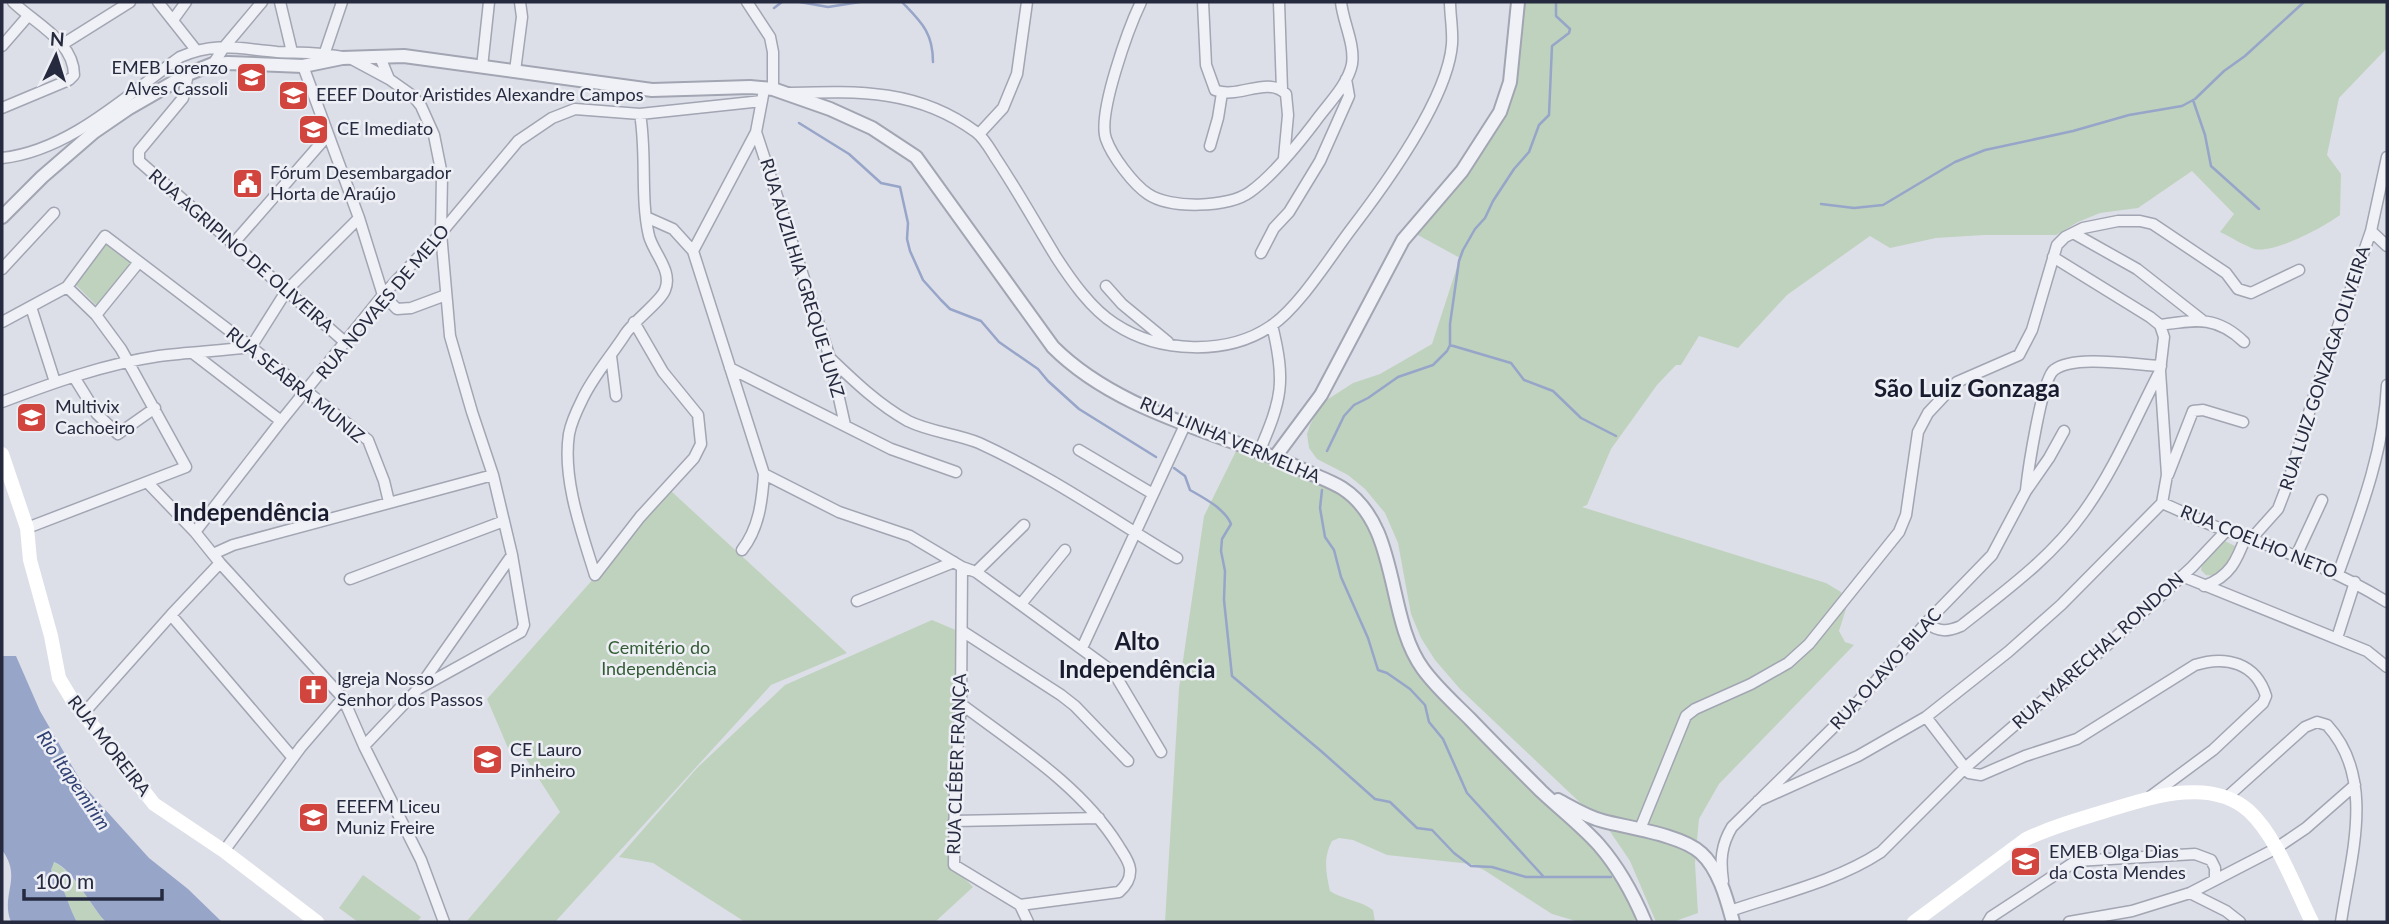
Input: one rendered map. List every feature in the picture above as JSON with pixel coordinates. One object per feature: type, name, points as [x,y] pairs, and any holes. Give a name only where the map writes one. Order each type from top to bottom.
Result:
[{"type":"main road","name":"RUA MOREIRA","points":[[2,454],[27,528],[30,560],[51,636],[59,678],[153,804],[224,851],[317,922]]},
{"type":"main road","points":[[1914,922],[2026,839],[2045,830],[2151,796],[2182,793],[2226,798],[2237,803],[2257,820],[2276,849],[2312,922]]},
{"type":"street","points":[[2,108],[69,80],[74,75],[63,44],[13,2]]},
{"type":"street","points":[[2,46],[31,2]]},
{"type":"street","points":[[63,44],[130,2]]},
{"type":"street","points":[[158,2],[197,50]]},
{"type":"street","points":[[173,20],[186,2]]},
{"type":"street","points":[[2,158],[31,153],[58,143],[99,116],[213,64],[262,2]]},
{"type":"street","points":[[280,2],[292,52]]},
{"type":"street","points":[[2,217],[42,177],[180,57],[197,50],[225,46],[292,52],[323,58],[342,2]]},
{"type":"street","points":[[482,67],[489,2]]},
{"type":"street","points":[[515,71],[522,17],[520,2]]},
{"type":"street","points":[[693,250],[756,132],[766,93],[773,52],[770,37],[747,2]]},
{"type":"street","points":[[979,134],[1003,108],[1017,74],[1027,2]]},
{"type":"street","points":[[1141,2],[1133,20],[1105,115],[1105,138],[1127,174],[1148,195],[1172,202],[1222,203],[1249,193],[1308,130],[1346,79],[1352,66],[1353,55],[1341,2]]},
{"type":"street","points":[[1203,2],[1206,65],[1211,84],[1216,90],[1222,93],[1268,86],[1282,90]]},
{"type":"street","points":[[1279,2],[1282,90],[1288,99],[1284,158]]},
{"type":"street","points":[[789,93],[849,91],[896,96],[932,106],[979,134],[1058,260],[1095,308],[1115,324],[1139,336],[1171,344],[1201,347],[1228,344],[1251,337],[1272,325],[1298,299],[1404,156],[1438,92],[1447,66],[1452,44],[1450,2]]},
{"type":"street","points":[[1275,457],[1321,395],[1403,240],[1462,171],[1500,112],[1510,82],[1518,2]]},
{"type":"street","name":"RUA LINHA VERMELHA","points":[[213,64],[228,62],[303,66],[323,58],[404,56],[652,90],[789,93],[872,128],[916,158],[1053,347],[1073,366],[1098,383],[1185,425],[1275,457],[1342,488],[1359,501],[1371,520],[1385,554],[1404,630],[1422,668],[1455,705],[1602,848],[1622,877],[1645,922]]},
{"type":"street","points":[[380,57],[389,79]]},
{"type":"street","points":[[345,58],[389,79],[413,96],[432,128],[442,175],[441,233],[450,336],[493,475],[512,555],[523,629],[418,689]]},
{"type":"street","points":[[303,66],[359,218],[383,295],[397,309],[411,308],[446,295]]},
{"type":"street","name":"RUA AGRIPINO DE OLIVEIRA","points":[[188,74],[183,98],[139,151],[138,157],[142,166],[346,343]]},
{"type":"street","points":[[1261,253],[1273,228],[1289,212],[1320,160],[1349,96],[1346,79]]},
{"type":"street","name":"RUA NOVAES DE MELO","points":[[195,532],[383,295],[441,233],[518,141],[552,118],[575,109],[640,114],[766,93]]},
{"type":"street","points":[[1210,146],[1222,93]]},
{"type":"street","points":[[634,322],[663,372],[698,415],[701,444],[694,458],[640,517],[595,575],[578,521],[568,461],[569,433],[582,399],[634,322],[665,292],[668,277],[650,239],[646,217],[645,141],[640,114]]},
{"type":"street","name":"RUA AUZILHIA GREQUE LUNZ","points":[[756,132],[830,358],[845,425]]},
{"type":"street","points":[[232,245],[328,135]]},
{"type":"street","name":"RUA LUIZ GONZAGA OLIVEIRA","points":[[2249,537],[2278,509],[2288,483],[2314,396],[2371,231],[2387,157]]},
{"type":"street","points":[[2,269],[54,214]]},
{"type":"street","points":[[646,217],[673,229],[693,250],[764,474],[762,501],[754,535],[742,550]]},
{"type":"street","points":[[2,402],[55,382],[159,356],[251,347],[288,290],[359,218]]},
{"type":"street","points":[[1640,829],[1686,716],[1788,663],[1808,644],[1899,533],[1906,515],[1918,432],[1922,423],[1957,382],[2019,355],[2032,330],[2057,245],[2073,233],[2095,225],[2140,221],[2153,224],[2226,273],[2238,289],[2251,293],[2300,270]]},
{"type":"street","points":[[2371,231],[2387,246]]},
{"type":"street","points":[[2073,233],[2137,269],[2202,320],[2229,328],[2244,342]]},
{"type":"street","name":"RUA SEABRA MUNIZ","points":[[67,287],[105,236],[368,440],[389,502]]},
{"type":"street","points":[[1758,801],[1858,756],[1926,717],[2008,652],[2061,605],[2162,503],[2167,475],[2160,369],[2164,337],[2160,325],[2053,257]]},
{"type":"street","points":[[96,315],[139,262]]},
{"type":"street","points":[[1106,286],[1122,304],[1171,344]]},
{"type":"street","points":[[2,323],[67,287],[96,315],[130,363],[186,467],[27,528]]},
{"type":"street","points":[[31,307],[55,382]]},
{"type":"street","points":[[2160,325],[2202,320]]},
{"type":"street","points":[[1259,452],[1280,398],[1279,360],[1272,325]]},
{"type":"street","points":[[194,354],[281,421]]},
{"type":"street","points":[[611,356],[616,396]]},
{"type":"street","points":[[830,358],[864,390],[909,421],[950,436],[977,442],[1089,503],[1177,558]]},
{"type":"street","points":[[2026,491],[2043,394],[2049,374],[2053,370],[2068,363],[2081,362],[2160,369]]},
{"type":"street","points":[[730,368],[891,449],[956,472]]},
{"type":"street","points":[[1926,623],[1940,631],[1961,626],[2036,565],[2070,530],[2097,492],[2160,369]]},
{"type":"street","points":[[74,377],[97,414],[118,434],[155,408]]},
{"type":"street","points":[[2338,574],[2360,515],[2377,452],[2386,408],[2387,385]]},
{"type":"street","points":[[2167,475],[2179,451],[2191,413],[2203,410],[2242,422]]},
{"type":"street","points":[[1082,648],[1185,425]]},
{"type":"street","name":"RUA OLAVO BILAC","points":[[1730,912],[1721,865],[1722,849],[1732,827],[1849,712],[1926,623],[1992,555],[2026,491],[2064,431]]},
{"type":"street","points":[[1079,450],[1153,494]]},
{"type":"street","points":[[764,474],[839,512],[910,536],[958,565],[976,572],[1082,648],[1117,678],[1161,752]]},
{"type":"street","points":[[213,554],[233,545],[493,475]]},
{"type":"street","points":[[147,482],[343,698],[421,860],[444,922]]},
{"type":"street","points":[[2296,556],[2322,500]]},
{"type":"street","name":"RUA COELHO NETO","points":[[2162,503],[2338,574],[2387,602]]},
{"type":"street","points":[[351,579],[504,521]]},
{"type":"street","points":[[976,572],[1024,525]]},
{"type":"street","name":"RUA MARECHAL RONDON","points":[[1730,912],[1867,861],[1900,835],[1965,768],[2104,648],[2226,531]]},
{"type":"street","name":"RUA MARECHAL RONDON","points":[[2204,586],[2217,581],[2230,570],[2249,537]]},
{"type":"street","points":[[1021,604],[1065,550]]},
{"type":"street","points":[[364,746],[418,689],[512,555]]},
{"type":"street","points":[[83,713],[220,563]]},
{"type":"street","points":[[857,601],[958,565]]},
{"type":"street","name":"RUA CLÉBER FRANÇA","points":[[958,565],[962,631],[954,865],[1020,905]]},
{"type":"street","points":[[2182,576],[2367,651],[2387,667]]},
{"type":"street","name":"RUA COELHO NETO","points":[[2337,638],[2355,582]]},
{"type":"street","points":[[171,615],[293,758]]},
{"type":"street","points":[[962,631],[1062,695],[1128,761]]},
{"type":"street","points":[[1926,717],[1965,768],[1972,775],[1981,775],[2025,756],[2077,739],[2185,669],[2204,662],[2226,662],[2245,667],[2262,682],[2266,696],[2263,703],[2213,750],[2151,796]]},
{"type":"street","points":[[224,851],[293,758],[343,698]]},
{"type":"street","points":[[961,704],[1038,762],[1099,818],[1128,862],[1129,881],[1119,892],[1020,905],[1028,922]]},
{"type":"street","points":[[2226,798],[2305,727],[2317,722],[2332,730],[2350,766],[2357,821],[2341,922]]},
{"type":"street","points":[[2069,922],[2132,911],[2190,893],[2276,849],[2306,828],[2354,785]]},
{"type":"street","points":[[1541,791],[1588,816],[1640,829],[1699,851],[1714,871],[1730,912]]},
{"type":"street","points":[[954,821],[1099,818]]},
{"type":"street","points":[[1988,922],[1991,917],[2076,861],[2195,854],[2211,860],[2215,868],[2215,878]]},
{"type":"street","points":[[2190,893],[2226,911],[2241,922]]},
{"type":"green space","points":[[1522,2],[2387,2],[2387,48],[2339,98],[2327,155],[2341,174],[2340,215],[2323,226],[2286,244],[2254,249],[2220,232],[2234,214],[2192,171],[2138,208],[2100,213],[2056,235],[1936,238],[1890,248],[1870,236],[1787,295],[1738,348],[1699,336],[1681,365],[1676,365],[1657,385],[1611,449],[1587,505],[1582,507],[1826,583],[1841,592],[1846,609],[1839,631],[1845,642],[1854,645],[1719,784],[1699,819],[1695,863],[1698,913],[1673,922],[1656,922],[1630,861],[1609,830],[1460,689],[1435,660],[1421,638],[1411,614],[1398,543],[1385,513],[1365,489],[1348,475],[1317,459],[1309,448],[1307,434],[1322,403],[1353,383],[1380,374],[1432,344],[1460,258],[1416,234],[1498,121]]},
{"type":"green space","points":[[106,242],[134,263],[98,307],[75,284]]},
{"type":"green space","points":[[1239,445],[1332,485],[1369,519],[1406,644],[1615,868],[1637,919],[1630,922],[1579,922],[1552,914],[1471,864],[1387,855],[1353,840],[1339,838],[1332,841],[1327,853],[1330,891],[1373,910],[1375,922],[1165,922],[1179,688],[1204,516]]},
{"type":"green space","name":"Cemitério do Independência","points":[[671,491],[847,653],[771,685],[555,922],[466,922],[560,812],[516,743],[508,748],[487,699]]},
{"type":"green space","points":[[2225,541],[2235,546],[2229,563],[2216,576],[2206,575],[2201,570],[2204,561]]},
{"type":"green space","points":[[932,620],[958,631],[948,861],[973,887],[935,922],[745,922],[653,863],[619,857],[697,768],[785,685]]},
{"type":"green space","points":[[53,862],[67,872],[106,922],[77,922],[62,887],[51,870]]},
{"type":"green space","points":[[363,875],[421,917],[417,922],[358,922],[339,908]]},
{"type":"water","name":"Rio Itapemirim","points":[[2,651],[3,656],[16,656],[40,711],[83,785],[149,858],[188,889],[222,922],[106,922],[75,880],[54,862],[51,870],[63,889],[77,922],[11,922],[8,903],[11,869],[2,850]]},
{"type":"waterway","points":[[774,8],[782,2]]},
{"type":"waterway","points":[[800,2],[828,7],[860,2]]},
{"type":"waterway","points":[[902,2],[928,35],[933,62]]},
{"type":"waterway","points":[[1327,451],[1344,416],[1354,405],[1398,377],[1433,365],[1447,351],[1450,345],[1450,324],[1459,261],[1463,250],[1514,169],[1529,152],[1539,125],[1549,115],[1552,46],[1569,33],[1570,29],[1556,16],[1556,2]]},
{"type":"waterway","points":[[1821,204],[1854,208],[1883,205],[1955,162],[1985,150],[2073,131],[2129,115],[2182,106],[2195,99],[2304,2]]},
{"type":"waterway","points":[[2193,100],[2205,135],[2211,166],[2259,209]]},
{"type":"waterway","points":[[799,123],[849,154],[881,183],[900,187],[908,223],[907,239],[910,251],[923,280],[950,309],[981,321],[999,342],[1038,369],[1079,409],[1156,457]]},
{"type":"waterway","points":[[1450,345],[1511,363],[1524,380],[1553,391],[1581,418],[1616,436]]},
{"type":"waterway","points":[[1174,468],[1185,476],[1190,490],[1219,509],[1231,524],[1222,539],[1221,551],[1225,571],[1224,600],[1232,676],[1375,799],[1390,802],[1417,828],[1432,830],[1471,866],[1492,867],[1526,877],[1611,877]]},
{"type":"waterway","points":[[1322,490],[1320,508],[1325,537],[1334,550],[1341,577],[1368,638],[1378,670],[1410,689],[1425,705],[1429,722],[1443,739],[1467,793],[1543,876]]},
{"type":"place","name":"EMEB Lorenzo Alves Cassoli","points":[[251,78]]},
{"type":"place","name":"EEEF Doutor Aristides Alexandre Campos","points":[[293,95]]},
{"type":"place","name":"CE Imediato","points":[[314,129]]},
{"type":"place","name":"Fórum Desembargador Horta de Araújo","points":[[247,183]]},
{"type":"place","name":"Multivix Cachoeiro","points":[[32,417]]},
{"type":"place","name":"Igreja Nosso Senhor dos Passos","points":[[314,689]]},
{"type":"place","name":"CE Lauro Pinheiro","points":[[487,760]]},
{"type":"place","name":"EEEFM Liceu Muniz Freire","points":[[313,817]]},
{"type":"place","name":"EMEB Olga Dias da Costa Mendes","points":[[2026,862]]},
{"type":"district","name":"São Luiz Gonzaga","points":[[1967,389]]},
{"type":"district","name":"Independência","points":[[251,513]]},
{"type":"district","name":"Alto Independência","points":[[1137,656]]}]
